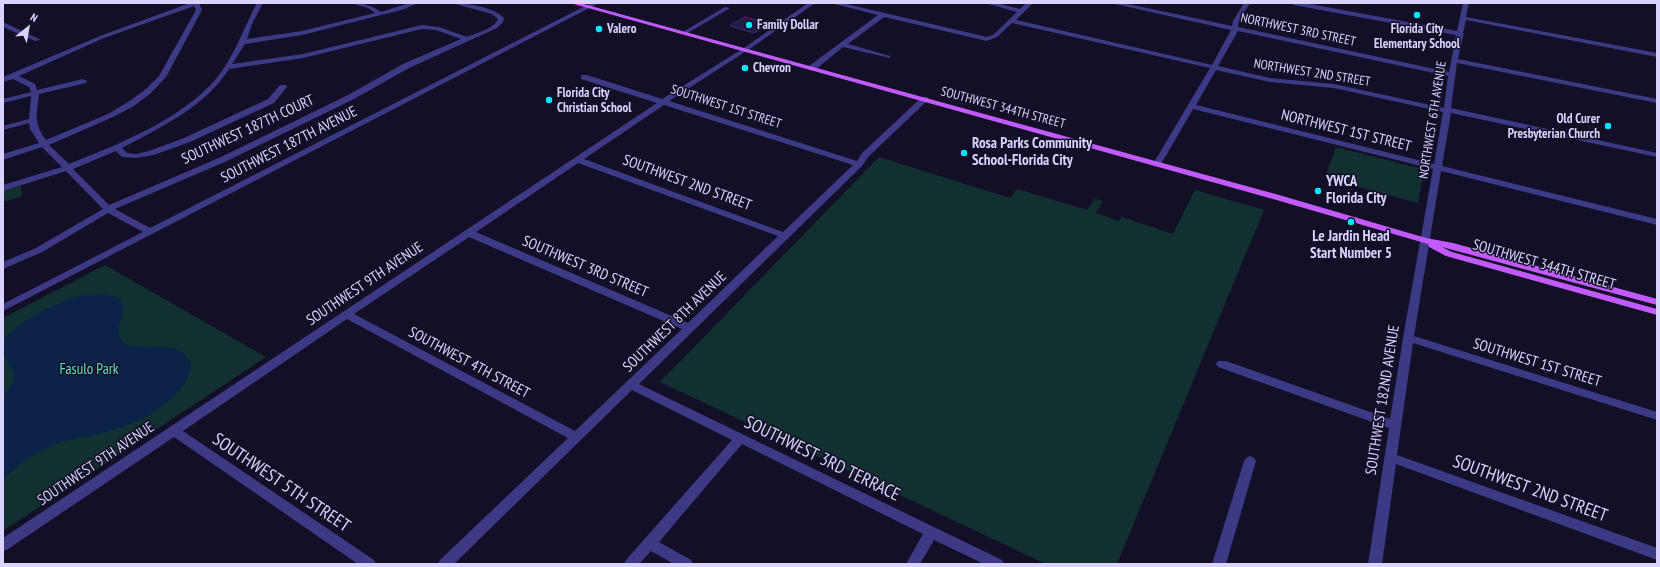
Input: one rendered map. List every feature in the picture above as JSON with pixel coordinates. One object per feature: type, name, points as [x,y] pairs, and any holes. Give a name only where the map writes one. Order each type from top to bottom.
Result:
[{"type":"main road","name":"SOUTHWEST 344TH STREET","points":[[573,3],[592,5],[684,33],[1322,210],[1425,241],[1457,247],[1657,302]]},
{"type":"main road","name":"SOUTHWEST 344TH STREET","points":[[1425,241],[1449,254],[1657,312]]},
{"type":"street","points":[[3,80],[102,37],[195,3],[198,6],[199,10],[161,77],[148,91],[118,112],[101,120],[44,144],[3,157]]},
{"type":"street","points":[[3,188],[67,168],[117,148],[162,124],[194,103],[218,81],[243,42],[249,24],[260,3]]},
{"type":"street","points":[[354,3],[370,7],[380,14]]},
{"type":"street","points":[[243,42],[302,34],[403,8],[415,3]]},
{"type":"street","name":"SOUTHWEST 187TH COURT","points":[[3,266],[40,250],[132,198],[224,159],[351,97],[406,66],[495,26],[500,22],[501,18],[494,14],[455,3]]},
{"type":"street","name":"SOUTHWEST 9TH AVENUE","points":[[3,545],[663,102],[745,50],[812,3]]},
{"type":"street","points":[[834,3],[979,38],[990,39],[996,36],[1030,3]]},
{"type":"street","points":[[988,3],[1022,11]]},
{"type":"street","name":"NORTHWEST 3RD STREET","points":[[1114,3],[1452,75]]},
{"type":"street","points":[[1157,164],[1232,37],[1236,21],[1247,3]]},
{"type":"street","points":[[1294,3],[1461,34]]},
{"type":"street","name":"NORTHWEST 6TH AVENUE","points":[[1425,241],[1438,168],[1454,60],[1461,34],[1466,3]]},
{"type":"street","name":"SOUTHWEST 187TH AVENUE","points":[[3,308],[592,5]]},
{"type":"street","points":[[684,33],[727,8]]},
{"type":"street","points":[[812,68],[882,15]]},
{"type":"street","points":[[1464,18],[1657,55]]},
{"type":"street","name":"NORTHWEST 2ND STREET","points":[[1011,21],[1284,82],[1334,86],[1461,112],[1657,156]]},
{"type":"street","points":[[3,24],[37,40]]},
{"type":"street","points":[[227,67],[303,56],[422,27],[437,28],[466,39]]},
{"type":"street","points":[[842,45],[888,57]]},
{"type":"street","points":[[1454,60],[1657,101]]},
{"type":"street","points":[[14,76],[32,86],[35,92],[32,120],[34,129],[44,144],[109,210],[150,232]]},
{"type":"street","name":"SOUTHWEST 1ST STREET","points":[[584,77],[859,164]]},
{"type":"street","points":[[3,101],[83,81]]},
{"type":"street","points":[[117,148],[125,155],[136,156],[187,140],[271,100],[283,87]]},
{"type":"street","name":"SOUTHWEST 8TH AVENUE","points":[[445,564],[786,236],[859,164],[865,155],[925,99]]},
{"type":"street","name":"NORTHWEST 1ST STREET","points":[[1191,106],[1657,222]]},
{"type":"street","points":[[3,128],[32,120]]},
{"type":"street","name":"SOUTHWEST 2ND STREET","points":[[578,160],[786,236]]},
{"type":"street","name":"SOUTHWEST 3RD STREET","points":[[469,233],[690,328]]},
{"type":"street","name":"SOUTHWEST 182ND AVENUE","points":[[1375,564],[1408,338],[1425,241]]},
{"type":"street","name":"SOUTHWEST 4TH STREET","points":[[347,315],[577,437]]},
{"type":"street","name":"SOUTHWEST 1ST STREET","points":[[1408,338],[1657,416]]},
{"type":"street","points":[[1222,364],[1395,425]]},
{"type":"street","name":"SOUTHWEST 3RD TERRACE","points":[[631,385],[997,564]]},
{"type":"street","name":"SOUTHWEST 5TH STREET","points":[[174,431],[369,564]]},
{"type":"street","points":[[631,564],[740,438]]},
{"type":"street","name":"SOUTHWEST 2ND STREET","points":[[1390,457],[1657,554]]},
{"type":"street","points":[[1219,564],[1250,461]]},
{"type":"street","points":[[913,564],[932,532]]},
{"type":"street","points":[[649,543],[686,564]]},
{"type":"green space","points":[[1336,147],[1422,169],[1424,171],[1418,203],[1325,178]]},
{"type":"green space","points":[[879,157],[1010,198],[1017,189],[1087,210],[1095,199],[1103,201],[1096,213],[1119,221],[1122,217],[1173,234],[1195,190],[1264,210],[1117,564],[1046,564],[660,382]]},
{"type":"green space","points":[[21,186],[22,196],[3,202],[3,191]]},
{"type":"green space","name":"Fasulo Park","points":[[105,265],[266,357],[3,531],[3,318]]},
{"type":"water","points":[[102,294],[115,297],[122,302],[123,308],[119,331],[121,339],[128,346],[173,348],[181,351],[191,362],[190,372],[186,380],[182,387],[168,402],[140,420],[119,428],[51,446],[22,463],[3,480],[3,396],[12,385],[14,378],[12,369],[3,353],[3,341],[26,320],[47,309],[77,297]]},
{"type":"building","name":"Family Dollar","points":[[745,17],[769,23],[754,33],[730,26]]},
{"type":"place","name":"Florida City Elementary School","points":[[1417,15]]},
{"type":"place","name":"Family Dollar","points":[[749,25]]},
{"type":"place","name":"Valero","points":[[599,29]]},
{"type":"place","name":"Chevron","points":[[745,68]]},
{"type":"place","name":"Florida City Christian School","points":[[549,100]]},
{"type":"place","name":"Old Curer Presbyterian Church","points":[[1608,126]]},
{"type":"place","name":"Rosa Parks Community School-Florida City","points":[[964,153]]},
{"type":"place","name":"YWCA Florida City","points":[[1318,191]]},
{"type":"place","name":"Le Jardin Head Start Number 5","points":[[1351,222]]}]
